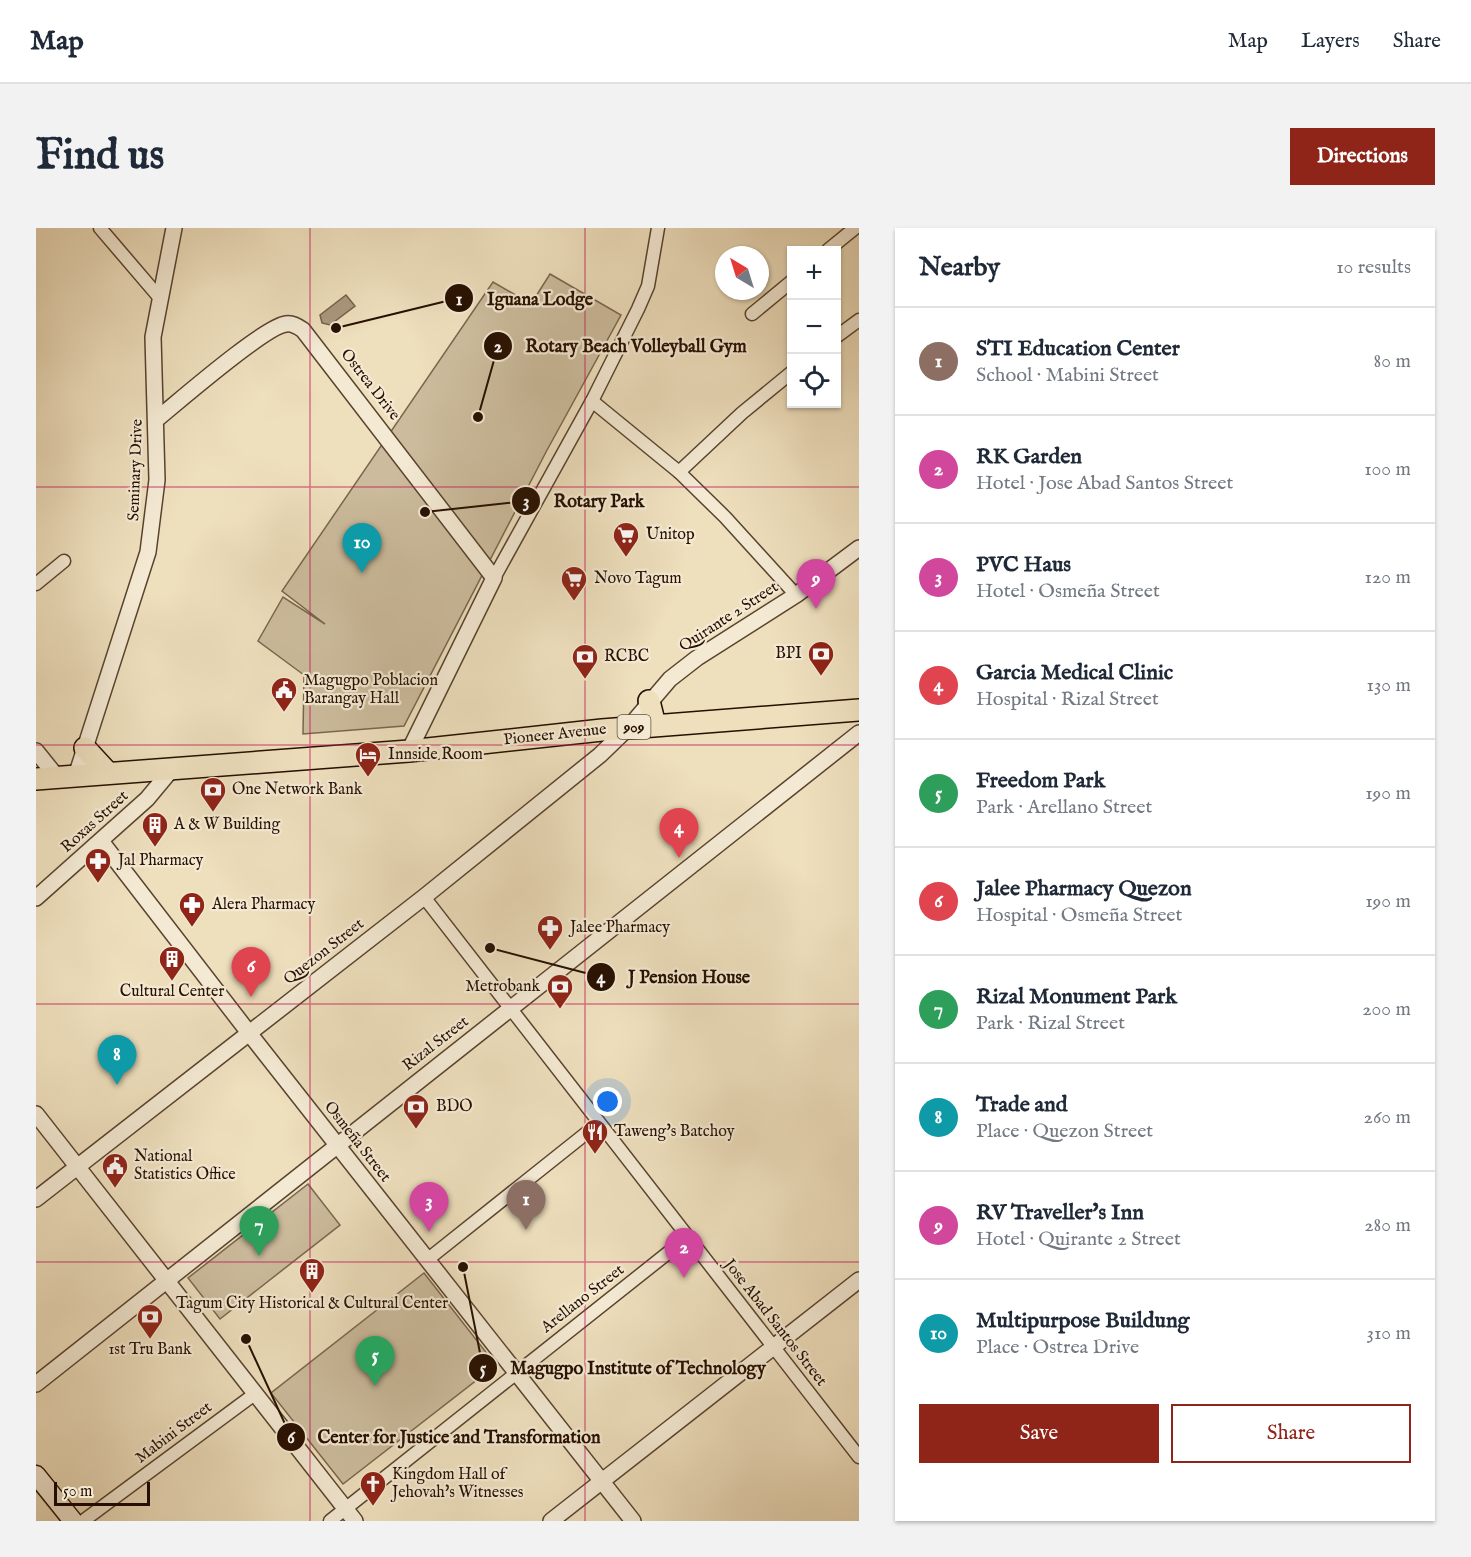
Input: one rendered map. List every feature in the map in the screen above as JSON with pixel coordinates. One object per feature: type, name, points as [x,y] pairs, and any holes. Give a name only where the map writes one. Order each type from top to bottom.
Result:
[{"type":"highway","points":[[649,701],[655,725]]},
{"type":"highway","name":"Pioneer Avenue","points":[[56,777],[409,751],[629,727],[859,710]]},
{"type":"highway","points":[[85,748],[108,773]]},
{"type":"main road","points":[[36,1475],[73,1521]]},
{"type":"street","points":[[100,228],[159,297]]},
{"type":"street","name":"Seminary Drive","points":[[56,777],[85,748],[148,552],[155,507],[157,419],[152,355],[159,297],[174,228]]},
{"type":"street","points":[[409,751],[494,578],[592,401],[648,286],[658,228]]},
{"type":"street","points":[[833,246],[855,228]]},
{"type":"street","points":[[752,314],[787,285]]},
{"type":"street","points":[[841,334],[859,320]]},
{"type":"street","name":"Ostrea Drive","points":[[157,419],[269,331],[287,324],[296,325],[303,330],[369,412],[494,578]]},
{"type":"street","points":[[679,472],[742,413],[787,376]]},
{"type":"street","points":[[592,401],[679,472],[725,516],[796,595]]},
{"type":"street","name":"Quirante 2 Street","points":[[629,727],[649,701],[697,658],[796,595],[859,548]]},
{"type":"street","points":[[36,584],[64,561]]},
{"type":"street","name":"Quezon Street","points":[[36,1199],[424,897],[600,755],[629,727]]},
{"type":"street","name":"Rizal Street","points":[[36,1384],[859,733]]},
{"type":"street","points":[[36,751],[56,777]]},
{"type":"street","name":"Roxas Street","points":[[36,898],[147,799],[172,769]]},
{"type":"street","name":"Osmeña Street","points":[[101,841],[337,1146],[633,1521]]},
{"type":"street","name":"Jose Abad Santos Street","points":[[424,897],[772,1348],[859,1457]]},
{"type":"street","points":[[36,1114],[355,1521]]},
{"type":"street","points":[[427,1260],[599,1123]]},
{"type":"street","name":"Arellano Street","points":[[330,1521],[688,1237]]},
{"type":"street","points":[[551,1521],[859,1280]]},
{"type":"street","name":"Mabini Street","points":[[83,1521],[256,1393]]},
{"type":"shaded area","points":[[550,274],[621,315],[546,452],[404,726],[303,734],[304,675],[258,641],[283,597],[325,624],[282,591],[493,282],[531,304]]},
{"type":"shaded area","points":[[346,295],[355,306],[330,325],[322,323],[320,315]]},
{"type":"shaded area","points":[[308,1184],[340,1225],[220,1319],[188,1278]]},
{"type":"shaded area","points":[[424,1273],[496,1365],[343,1484],[271,1393]]},
{"type":"place","name":"Iguana Lodge","points":[[336,328]]},
{"type":"place","name":"Rotary Beach Volleyball Gym","points":[[478,417]]},
{"type":"place","name":"Rotary Park","points":[[425,512]]},
{"type":"place","name":"Unitop","points":[[626,558]]},
{"type":"place","name":"Multipurpose Buildung","points":[[362,573]]},
{"type":"place","name":"Novo Tagum","points":[[574,602]]},
{"type":"place","name":"RV Traveller's Inn","points":[[816,609]]},
{"type":"place","name":"BPI","points":[[821,677]]},
{"type":"place","name":"RCBC","points":[[585,680]]},
{"type":"place","name":"Magugpo Poblacion Barangay Hall","points":[[284,713]]},
{"type":"place","name":"Innside Room","points":[[368,778]]},
{"type":"place","name":"One Network Bank","points":[[213,813]]},
{"type":"place","name":"A & W Building","points":[[155,848]]},
{"type":"place","name":"Garcia Medical Clinic","points":[[679,858]]},
{"type":"place","name":"Jal Pharmacy","points":[[98,884]]},
{"type":"place","name":"Alera Pharmacy","points":[[192,928]]},
{"type":"place","name":"J Pension House","points":[[490,948]]},
{"type":"place","name":"Jalee Pharmacy","points":[[550,951]]},
{"type":"place","name":"Cultural Center","points":[[172,982]]},
{"type":"place","name":"Jalee Pharmacy Quezon","points":[[251,997]]},
{"type":"place","name":"Metrobank","points":[[560,1010]]},
{"type":"place","name":"Trade and","points":[[117,1085]]},
{"type":"place","name":"BDO","points":[[416,1130]]},
{"type":"place","name":"Taweng's Batchoy","points":[[595,1155]]},
{"type":"place","name":"National Statistics Office","points":[[115,1189]]},
{"type":"place","name":"STI Education Center","points":[[526,1230]]},
{"type":"place","name":"PVC Haus","points":[[429,1232]]},
{"type":"place","name":"Rizal Monument Park","points":[[259,1256]]},
{"type":"place","name":"Magugpo Institute of Technology","points":[[463,1267]]},
{"type":"place","name":"RK Garden","points":[[684,1278]]},
{"type":"place","name":"Tagum City Historical & Cultural Center","points":[[312,1294]]},
{"type":"place","name":"Center for Justice and Transformation","points":[[246,1339]]},
{"type":"place","name":"1st Tru Bank","points":[[150,1340]]},
{"type":"place","name":"Freedom Park","points":[[375,1386]]},
{"type":"place","name":"Kingdom Hall of Jehovah's Witnesses","points":[[373,1507]]}]
